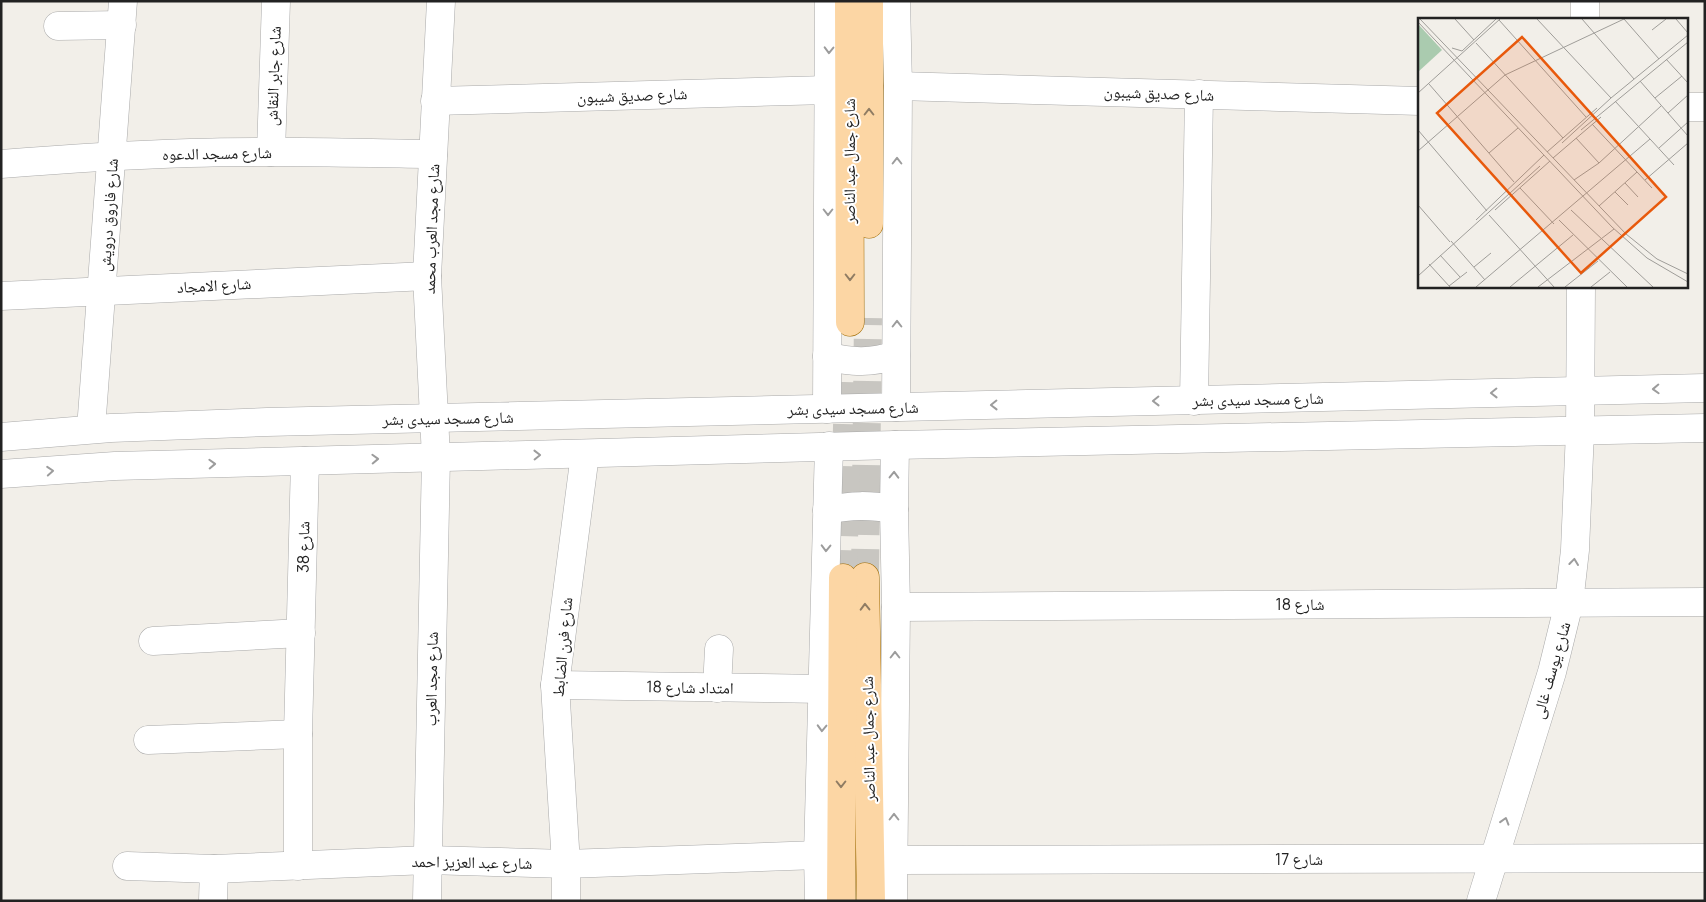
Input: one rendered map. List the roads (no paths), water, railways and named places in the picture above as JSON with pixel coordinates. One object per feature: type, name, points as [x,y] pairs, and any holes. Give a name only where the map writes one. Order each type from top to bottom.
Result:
[{"type":"main road","name":"شارع جمال عبد الناصر","points":[[849,1],[859,320],[869,1]]},
{"type":"main road","name":"شارع جمال عبد الناصر","points":[[840,901],[854,578],[871,901]]},
{"type":"street","name":"شارع جابر النقاش","points":[[270,152],[276,1]]},
{"type":"street","name":"شارع مجد العرب محمد","points":[[436,457],[427,276],[441,1]]},
{"type":"street","points":[[827,409],[829,1]]},
{"type":"street","points":[[896,1],[898,86],[896,408]]},
{"type":"street","points":[[1584,18],[1585,1]]},
{"type":"street","points":[[58,26],[123,13]]},
{"type":"street","name":"شارع فاروق درويش","points":[[115,466],[101,428],[102,290],[123,13]]},
{"type":"street","name":"شارع صديق شيبون","points":[[898,86],[1418,101]]},
{"type":"street","name":"شارع صديق شيبون","points":[[435,101],[828,90]]},
{"type":"street","points":[[1194,400],[1199,94]]},
{"type":"street","points":[[1688,106],[1705,107]]},
{"type":"street","name":"شارع مسجد الدعوه","points":[[1,164],[112,156],[270,152],[433,154]]},
{"type":"street","name":"شارع الامجاد","points":[[1,296],[427,276]]},
{"type":"street","name":"شارع يوسف غالى","points":[[1481,901],[1552,672],[1569,602],[1575,550],[1580,431],[1582,288]]},
{"type":"street","points":[[827,356],[844,361],[862,362],[896,355]]},
{"type":"street","name":"شارع مسجد سيدى بشر","points":[[1,436],[101,428],[434,418],[1705,388]]},
{"type":"street","points":[[1,474],[115,466],[895,444],[1705,428]]},
{"type":"street","points":[[894,901],[895,444]]},
{"type":"street","points":[[819,901],[818,855],[824,689],[829,446]]},
{"type":"street","name":"شارع فرن الضابط","points":[[566,901],[566,864],[556,685],[585,454]]},
{"type":"street","name":"شارع مجد العرب","points":[[427,901],[436,457]]},
{"type":"street","name":"شارع 38","points":[[298,866],[298,734],[305,461]]},
{"type":"street","points":[[827,510],[849,506],[872,505],[894,510]]},
{"type":"street","name":"شارع 18","points":[[896,607],[1705,602]]},
{"type":"street","points":[[153,641],[301,633]]},
{"type":"street","points":[[717,688],[719,650]]},
{"type":"street","name":"امتداد شارع 18","points":[[556,685],[824,689]]},
{"type":"street","points":[[148,740],[298,734]]},
{"type":"street","name":"شارع عبد العزيز احمد","points":[[126,866],[214,869],[428,860],[566,864],[818,855]]},
{"type":"street","name":"شارع 17","points":[[894,860],[1705,858]]},
{"type":"street","points":[[213,901],[214,869]]},
{"type":"tunnel","points":[[865,577],[868,318]]},
{"type":"tunnel","points":[[843,578],[849,351]]}]
